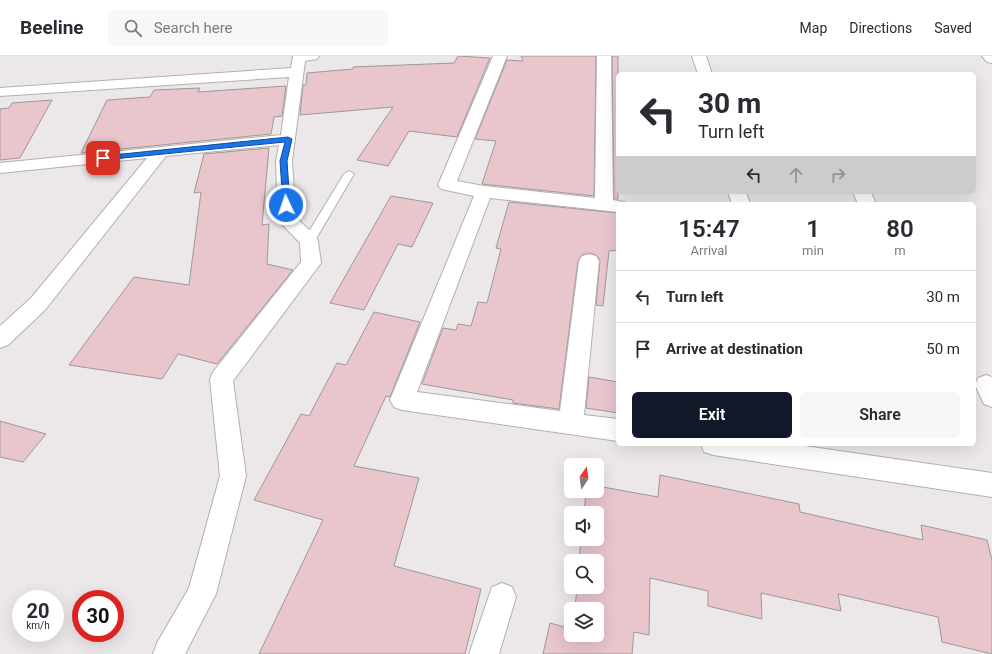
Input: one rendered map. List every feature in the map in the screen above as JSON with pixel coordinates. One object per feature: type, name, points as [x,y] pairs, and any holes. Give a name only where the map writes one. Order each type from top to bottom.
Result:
[{"type":"street","points":[[168,654],[202,594],[233,476],[221,379],[311,263],[309,241],[287,220],[284,161],[299,57],[312,56]]},
{"type":"street","points":[[500,56],[447,185],[484,192],[611,205],[604,56]]},
{"type":"street","points":[[700,56],[704,72]]},
{"type":"street","points":[[989,56],[992,59]]},
{"type":"street","points":[[0,92],[297,72]]},
{"type":"street","points":[[0,168],[288,139]]},
{"type":"street","points":[[0,339],[38,304],[161,152]]},
{"type":"street","points":[[484,192],[402,400],[616,430]]},
{"type":"street","points":[[571,423],[589,261]]},
{"type":"street","points":[[727,446],[992,485]]},
{"type":"street","points":[[484,654],[502,596]]},
{"type":"lane","points":[[309,241],[349,174]]},
{"type":"building","points":[[458,56],[490,58],[457,137],[409,131],[388,166],[357,160],[393,107],[300,115],[303,85],[306,85],[307,73],[353,69],[353,67],[454,63]]},
{"type":"building","points":[[521,56],[596,56],[594,196],[482,184],[496,141],[475,139],[507,60],[523,61]]},
{"type":"building","points":[[612,56],[618,56],[618,72],[616,72],[616,194],[618,194],[618,199],[614,199]]},
{"type":"building","points":[[286,86],[282,116],[274,117],[271,134],[81,153],[107,100],[150,97],[154,90],[200,88],[198,92]]},
{"type":"building","points":[[52,100],[20,158],[0,160],[0,109],[9,108],[12,103]]},
{"type":"building","points":[[269,148],[262,225],[269,224],[267,264],[293,270],[217,364],[178,354],[162,379],[69,365],[134,277],[189,285],[201,192],[194,193],[204,154]]},
{"type":"building","points":[[391,196],[433,203],[412,247],[398,244],[364,310],[330,303]]},
{"type":"building","points":[[509,202],[616,213],[616,250],[609,251],[603,306],[596,305],[600,260],[596,255],[589,253],[582,255],[578,261],[559,409],[513,403],[513,400],[422,384],[443,328],[456,330],[458,324],[471,326],[478,302],[487,303],[501,249],[496,248]]},
{"type":"building","points":[[374,312],[420,322],[390,397],[386,396],[354,466],[419,478],[394,566],[481,589],[465,654],[259,654],[323,520],[254,500],[301,414],[309,416],[337,363],[346,365]]},
{"type":"building","points":[[589,377],[616,382],[616,413],[586,408]]},
{"type":"building","points":[[0,421],[46,434],[23,462],[0,457]]},
{"type":"building","points":[[660,475],[799,504],[800,512],[923,540],[921,525],[987,540],[992,560],[992,654],[942,642],[938,617],[838,594],[841,611],[761,593],[762,619],[708,606],[708,591],[650,578],[649,635],[634,632],[632,654],[543,654],[550,623],[564,627],[564,642],[604,642],[604,602],[576,602],[576,594],[604,594],[604,554],[580,554],[580,546],[604,546],[604,506],[585,506],[585,498],[604,498],[604,487],[658,497]]},
{"type":"route","points":[[103,158],[288,139],[284,161],[286,205]]}]
